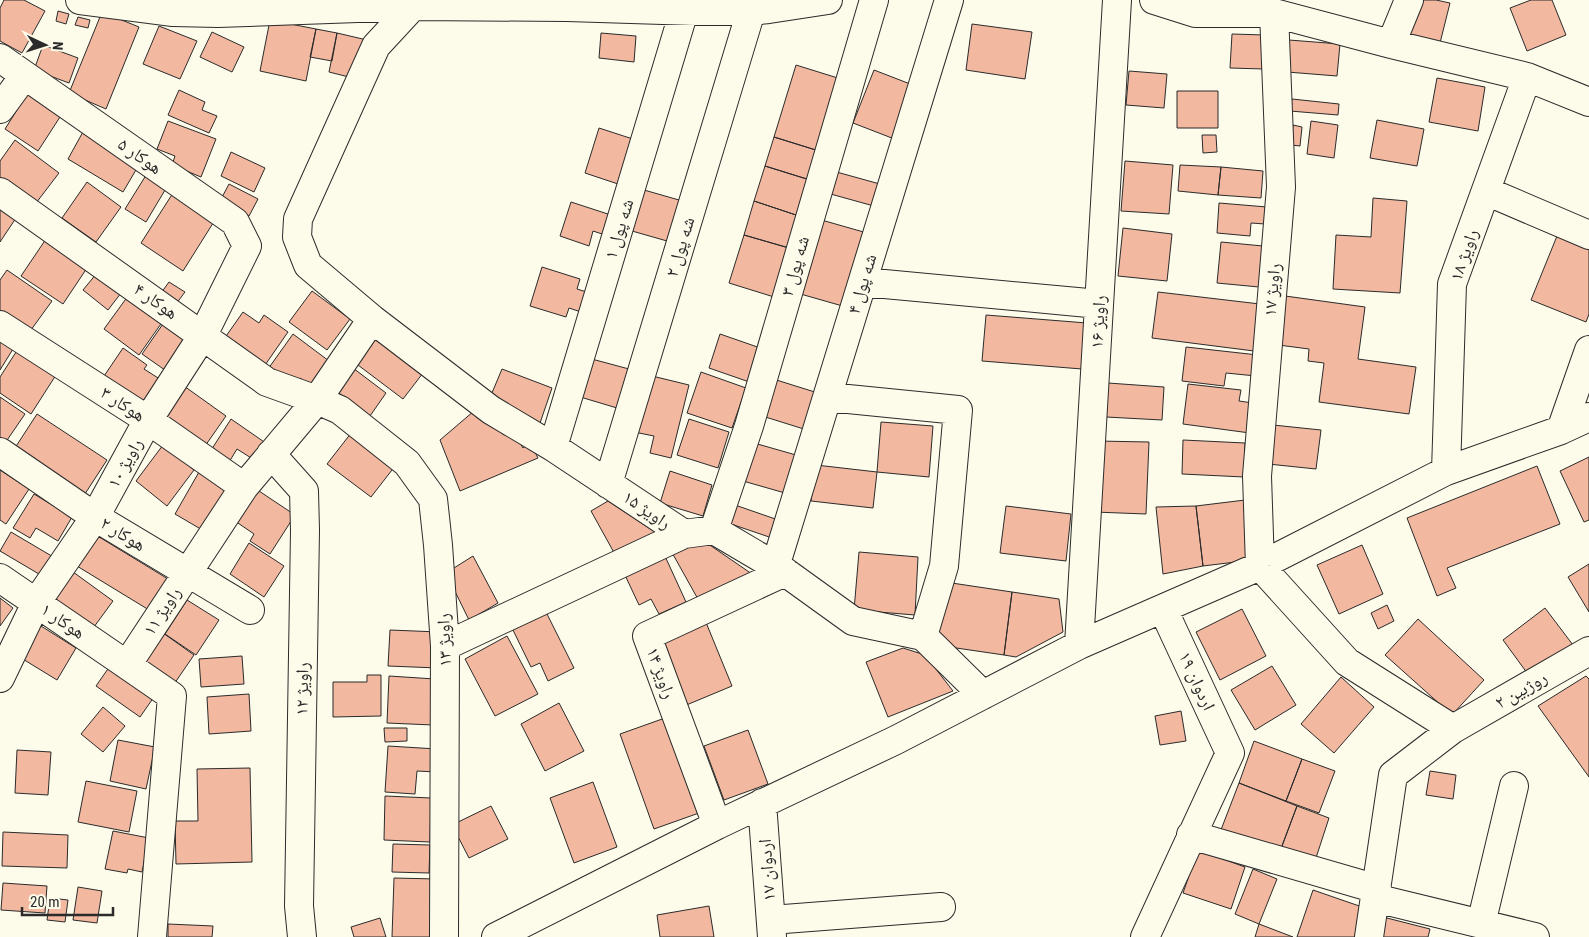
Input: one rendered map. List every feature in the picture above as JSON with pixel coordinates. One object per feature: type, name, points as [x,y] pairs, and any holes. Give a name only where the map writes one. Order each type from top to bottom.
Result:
[{"type":"street","points":[[80,0],[173,12],[219,6],[348,4],[413,6],[445,3],[568,3],[764,7],[828,0]]},
{"type":"street","name":"شه پول ۳","points":[[714,530],[749,426],[874,0]]},
{"type":"street","name":"شه پول ۴","points":[[780,570],[828,396],[949,0]]},
{"type":"street","name":"راویژ ۱۶","points":[[1079,645],[1117,0]]},
{"type":"street","points":[[1154,0],[1197,7],[1274,13],[1527,77],[1589,102]]},
{"type":"street","points":[[1391,44],[1409,0]]},
{"type":"street","name":"راویژ ۱۵","points":[[413,6],[376,46],[298,219],[297,237],[308,265],[372,319],[491,410],[553,447],[684,534],[714,530]]},
{"type":"street","name":"شه پول ۱","points":[[553,447],[692,7]]},
{"type":"street","name":"شه پول ۲","points":[[608,484],[764,7]]},
{"type":"street","name":"راویژ ۱۷","points":[[1260,566],[1257,476],[1281,187],[1274,13]]},
{"type":"street","name":"هوکار ۵","points":[[0,58],[235,222],[247,246]]},
{"type":"street","points":[[0,109],[24,76]]},
{"type":"street","name":"راویژ ۱۸","points":[[1446,471],[1452,284],[1527,77]]},
{"type":"street","points":[[1486,191],[1589,235]]},
{"type":"street","name":"هوکار ۴","points":[[0,192],[267,382],[317,400]]},
{"type":"street","name":"راویژ ۱۰","points":[[0,678],[36,603],[95,517],[148,420],[203,335],[247,246]]},
{"type":"street","points":[[863,282],[1099,304]]},
{"type":"street","name":"راویژ ۱۱","points":[[127,665],[244,487],[317,400],[372,319]]},
{"type":"street","name":"هوکار ۳","points":[[0,325],[148,420],[244,487]]},
{"type":"street","points":[[1561,430],[1589,350]]},
{"type":"street","points":[[828,396],[958,410],[944,566],[923,636]]},
{"type":"street","name":"راویژ ۱۳","points":[[317,400],[340,410],[407,463],[434,499],[445,646],[444,937]]},
{"type":"street","points":[[496,937],[717,825],[896,740],[1079,645],[1260,566],[1446,471],[1561,430],[1589,417]]},
{"type":"street","name":"هوکار ۲","points":[[0,452],[95,517],[250,610]]},
{"type":"street","name":"راویژ ۱۲","points":[[271,454],[304,491],[299,906],[302,937]]},
{"type":"street","points":[[714,530],[780,570],[852,620],[923,636],[983,694]]},
{"type":"street","points":[[445,646],[684,534]]},
{"type":"street","points":[[1260,566],[1347,662],[1453,729]]},
{"type":"street","name":"راویژ ۱۴","points":[[717,825],[647,636],[780,570]]},
{"type":"street","name":"هوکار ۱","points":[[0,578],[127,665]]},
{"type":"street","name":"اردوان ۱۹","points":[[1163,609],[1230,753],[1191,836]]},
{"type":"street","name":"روژبین ۲","points":[[1369,937],[1393,775],[1453,729],[1589,651]]},
{"type":"street","points":[[127,665],[172,696],[152,937]]},
{"type":"street","points":[[1481,924],[1514,786]]},
{"type":"street","name":"اردوان ۱۷","points":[[762,803],[772,928]]},
{"type":"street","points":[[1145,937],[1191,836],[1376,894],[1534,937]]},
{"type":"street","points":[[772,928],[941,907]]},
{"type":"building","points":[[4,0],[24,0],[45,11],[22,53],[0,41],[0,8]]},
{"type":"building","points":[[1414,0],[1436,0],[1450,3],[1439,47],[1405,39]]},
{"type":"building","points":[[1531,0],[1552,0],[1566,35],[1527,51],[1510,8]]},
{"type":"building","points":[[58,11],[69,14],[66,24],[56,21]]},
{"type":"building","points":[[102,12],[139,27],[106,109],[69,93]]},
{"type":"building","points":[[78,17],[90,20],[88,28],[75,25]]},
{"type":"building","points":[[270,20],[316,29],[306,81],[260,71]]},
{"type":"building","points":[[972,24],[1032,32],[1025,79],[966,70]]},
{"type":"building","points":[[159,26],[197,41],[180,79],[143,64]]},
{"type":"building","points":[[316,29],[337,33],[332,61],[310,57]]},
{"type":"building","points":[[212,32],[244,47],[232,72],[200,57]]},
{"type":"building","points":[[337,33],[367,40],[357,79],[329,72]]},
{"type":"building","points":[[601,33],[636,36],[634,62],[599,58]]},
{"type":"building","points":[[1232,34],[1265,35],[1264,69],[1230,68]]},
{"type":"building","points":[[1289,40],[1340,44],[1337,76],[1287,72]]},
{"type":"building","points":[[43,45],[78,58],[69,83],[34,70]]},
{"type":"building","points":[[796,65],[841,79],[819,151],[774,137]]},
{"type":"building","points":[[874,70],[918,87],[897,140],[853,123]]},
{"type":"building","points":[[1129,71],[1167,74],[1164,108],[1126,105]]},
{"type":"building","points":[[1437,78],[1485,87],[1478,131],[1429,122]]},
{"type":"building","points":[[179,90],[205,102],[202,110],[217,116],[209,133],[168,115]]},
{"type":"building","points":[[1177,91],[1218,91],[1218,128],[1177,128]]},
{"type":"building","points":[[27,94],[60,117],[38,151],[5,129]]},
{"type":"building","points":[[1292,99],[1339,104],[1338,115],[1290,111]]},
{"type":"building","points":[[1377,120],[1424,129],[1417,166],[1370,158]]},
{"type":"building","points":[[168,121],[216,139],[201,177],[172,165],[175,156],[157,149]]},
{"type":"building","points":[[1311,121],[1338,125],[1334,158],[1307,154]]},
{"type":"building","points":[[1293,125],[1302,127],[1300,146],[1291,145]]},
{"type":"building","points":[[599,128],[639,141],[624,186],[585,173]]},
{"type":"building","points":[[84,130],[140,163],[123,192],[68,159]]},
{"type":"building","points":[[1202,135],[1216,135],[1217,152],[1203,153]]},
{"type":"building","points":[[774,137],[819,151],[810,180],[765,166]]},
{"type":"building","points":[[15,140],[59,173],[33,207],[0,182],[0,161]]},
{"type":"building","points":[[231,152],[265,168],[254,192],[221,176]]},
{"type":"building","points":[[1125,161],[1173,165],[1169,214],[1121,211]]},
{"type":"building","points":[[1180,165],[1221,167],[1218,195],[1178,191]]},
{"type":"building","points":[[765,166],[810,180],[799,216],[754,201]]},
{"type":"building","points":[[1221,167],[1263,171],[1261,198],[1218,195]]},
{"type":"building","points":[[833,171],[887,186],[881,208],[827,193]]},
{"type":"building","points":[[148,172],[168,185],[146,222],[125,209]]},
{"type":"building","points":[[87,182],[121,207],[96,242],[62,218]]},
{"type":"building","points":[[229,184],[258,199],[249,216],[220,201]]},
{"type":"building","points":[[644,190],[686,202],[674,243],[632,231]]},
{"type":"building","points":[[173,193],[215,220],[183,271],[141,243]]},
{"type":"building","points":[[1373,198],[1407,201],[1400,293],[1333,289],[1336,235],[1371,237]]},
{"type":"building","points":[[754,201],[799,216],[789,248],[744,235]]},
{"type":"building","points":[[0,202],[18,215],[0,242]]},
{"type":"building","points":[[571,202],[614,216],[608,236],[593,231],[589,246],[560,236]]},
{"type":"building","points":[[1219,203],[1267,207],[1265,224],[1251,223],[1250,236],[1217,233]]},
{"type":"building","points":[[818,219],[874,235],[853,309],[797,293]]},
{"type":"building","points":[[1123,228],[1172,234],[1167,281],[1118,276]]},
{"type":"building","points":[[744,235],[789,248],[774,297],[729,283]]},
{"type":"building","points":[[1557,236],[1589,249],[1589,314],[1586,322],[1531,300]]},
{"type":"building","points":[[46,239],[87,268],[63,304],[21,276]]},
{"type":"building","points":[[1221,242],[1263,246],[1259,287],[1217,283]]},
{"type":"building","points":[[542,267],[580,279],[577,289],[590,293],[584,313],[569,308],[566,317],[530,306]]},
{"type":"building","points":[[7,270],[52,301],[28,334],[0,315],[0,280]]},
{"type":"building","points":[[97,273],[121,293],[108,310],[83,290]]},
{"type":"building","points":[[169,282],[185,292],[176,304],[161,293]]},
{"type":"building","points":[[312,291],[350,319],[327,350],[289,322]]},
{"type":"building","points":[[1158,292],[1260,304],[1254,351],[1152,338]]},
{"type":"building","points":[[1278,295],[1365,307],[1358,359],[1416,367],[1409,414],[1319,402],[1324,363],[1308,361],[1309,349],[1271,344]]},
{"type":"building","points":[[128,296],[163,321],[139,355],[104,329]]},
{"type":"building","points":[[243,312],[259,323],[264,315],[288,332],[263,368],[224,339]]},
{"type":"building","points":[[986,315],[1087,323],[1082,369],[982,361]]},
{"type":"building","points":[[165,321],[195,342],[172,375],[142,354]]},
{"type":"building","points":[[370,333],[423,373],[403,399],[350,359]]},
{"type":"building","points":[[293,334],[333,364],[314,389],[300,378],[293,387],[268,369]]},
{"type":"building","points":[[720,334],[769,351],[758,385],[709,368]]},
{"type":"building","points":[[0,341],[13,349],[0,370]]},
{"type":"building","points":[[1186,347],[1258,355],[1256,376],[1226,373],[1224,386],[1182,381]]},
{"type":"building","points":[[123,348],[147,365],[144,369],[166,383],[145,413],[100,382]]},
{"type":"building","points":[[18,349],[56,375],[31,414],[0,393],[0,377]]},
{"type":"building","points":[[588,358],[629,369],[617,408],[577,396]]},
{"type":"building","points":[[345,362],[386,393],[370,416],[328,385]]},
{"type":"building","points":[[502,369],[552,388],[539,426],[489,400]]},
{"type":"building","points":[[701,372],[746,388],[732,428],[687,413]]},
{"type":"building","points":[[648,375],[689,385],[671,458],[650,453],[654,436],[634,432]]},
{"type":"building","points":[[770,378],[818,393],[807,430],[759,415]]},
{"type":"building","points":[[1108,383],[1164,387],[1162,420],[1106,417]]},
{"type":"building","points":[[1188,384],[1241,390],[1239,401],[1253,403],[1250,433],[1183,424]]},
{"type":"building","points":[[184,386],[226,416],[203,449],[161,419]]},
{"type":"building","points":[[0,397],[25,414],[3,446],[0,444]]},
{"type":"building","points":[[474,411],[504,435],[512,430],[523,448],[530,442],[538,458],[460,491],[440,440]]},
{"type":"building","points":[[37,414],[107,460],[81,500],[11,454]]},
{"type":"building","points":[[231,419],[270,446],[259,463],[237,449],[226,467],[208,455]]},
{"type":"building","points":[[689,419],[729,432],[718,468],[677,455]]},
{"type":"building","points":[[881,422],[933,426],[929,477],[877,472]]},
{"type":"building","points":[[1273,425],[1321,430],[1316,469],[1268,464]]},
{"type":"building","points":[[355,428],[399,461],[371,497],[327,464]]},
{"type":"building","points":[[1183,440],[1245,443],[1244,477],[1182,474]]},
{"type":"building","points":[[747,441],[796,455],[785,493],[736,479]]},
{"type":"building","points":[[1097,441],[1149,442],[1146,514],[1094,512]]},
{"type":"building","points":[[163,445],[194,470],[167,506],[136,481]]},
{"type":"building","points":[[1589,457],[1589,520],[1584,522],[1560,471]]},
{"type":"building","points":[[816,465],[877,472],[873,508],[811,501]]},
{"type":"building","points":[[1537,466],[1560,524],[1447,568],[1456,588],[1437,596],[1407,518]]},
{"type":"building","points":[[0,470],[29,489],[6,524],[0,520]]},
{"type":"building","points":[[670,471],[712,485],[703,516],[660,503]]},
{"type":"building","points":[[199,472],[228,490],[204,531],[175,514]]},
{"type":"building","points":[[256,489],[295,515],[270,554],[250,541],[254,534],[235,521]]},
{"type":"building","points":[[34,494],[72,517],[58,541],[36,528],[30,538],[13,528]]},
{"type":"building","points":[[1245,500],[1252,560],[1203,566],[1196,506]]},
{"type":"building","points":[[608,501],[658,534],[617,558],[591,511]]},
{"type":"building","points":[[735,505],[784,522],[778,540],[728,523]]},
{"type":"building","points":[[1006,506],[1071,514],[1066,561],[1000,553]]},
{"type":"building","points":[[1196,506],[1203,566],[1163,574],[1156,507]]},
{"type":"building","points":[[11,532],[55,558],[44,577],[0,551]]},
{"type":"building","points":[[91,532],[168,579],[149,610],[72,563]]},
{"type":"building","points":[[701,539],[752,574],[699,601],[670,549]]},
{"type":"building","points":[[249,543],[284,566],[264,597],[230,574]]},
{"type":"building","points":[[1362,545],[1383,594],[1339,614],[1317,565]]},
{"type":"building","points":[[859,552],[918,557],[915,615],[854,610]]},
{"type":"building","points":[[664,554],[686,602],[659,614],[651,599],[639,605],[624,573]]},
{"type":"building","points":[[473,556],[498,603],[469,620],[446,573]]},
{"type":"building","points":[[1589,564],[1589,612],[1568,577]]},
{"type":"building","points":[[69,569],[113,601],[91,631],[47,599]]},
{"type":"building","points":[[945,582],[1012,592],[1004,655],[936,645]]},
{"type":"building","points":[[1012,592],[1059,599],[1063,632],[1016,657],[1004,655]]},
{"type":"building","points":[[0,598],[13,608],[0,626]]},
{"type":"building","points":[[187,600],[219,620],[196,655],[165,634]]},
{"type":"building","points":[[1387,605],[1394,621],[1378,629],[1371,613]]},
{"type":"building","points":[[1545,608],[1573,645],[1530,677],[1503,640]]},
{"type":"building","points":[[1242,609],[1266,656],[1220,680],[1196,632]]},
{"type":"building","points":[[546,612],[574,668],[548,681],[540,663],[531,667],[512,628]]},
{"type":"building","points":[[1418,619],[1484,680],[1452,715],[1385,655]]},
{"type":"building","points":[[705,620],[732,686],[684,706],[657,640]]},
{"type":"building","points":[[33,621],[76,648],[57,680],[13,653]]},
{"type":"building","points":[[156,628],[194,655],[170,690],[132,663]]},
{"type":"building","points":[[390,630],[439,632],[438,668],[388,666]]},
{"type":"building","points":[[507,636],[538,694],[495,716],[465,659]]},
{"type":"building","points":[[903,648],[925,655],[953,691],[888,717],[866,662]]},
{"type":"building","points":[[242,656],[244,684],[201,687],[199,659]]},
{"type":"building","points":[[112,663],[156,694],[140,717],[96,686]]},
{"type":"building","points":[[1272,666],[1296,705],[1255,730],[1231,690]]},
{"type":"building","points":[[367,675],[381,675],[381,716],[333,717],[333,682],[367,682]]},
{"type":"building","points":[[389,676],[435,679],[433,725],[387,723]]},
{"type":"building","points":[[1586,676],[1589,679],[1589,777],[1538,706]]},
{"type":"building","points":[[1341,677],[1374,707],[1334,753],[1301,724]]},
{"type":"building","points":[[249,694],[251,731],[209,734],[207,697]]},
{"type":"building","points":[[559,703],[584,751],[545,771],[521,724]]},
{"type":"building","points":[[103,707],[125,726],[103,752],[81,734]]},
{"type":"building","points":[[1181,711],[1186,741],[1160,745],[1155,716]]},
{"type":"building","points":[[665,718],[699,813],[654,829],[620,734]]},
{"type":"building","points":[[384,728],[407,728],[407,741],[385,742]]},
{"type":"building","points":[[748,730],[768,784],[724,800],[704,746]]},
{"type":"building","points":[[118,740],[155,747],[146,789],[110,781]]},
{"type":"building","points":[[1254,741],[1302,759],[1286,801],[1239,783]]},
{"type":"building","points":[[388,746],[437,749],[436,772],[417,771],[415,794],[385,792]]},
{"type":"building","points":[[17,750],[51,752],[48,795],[15,793]]},
{"type":"building","points":[[1302,759],[1335,771],[1319,813],[1286,801]]},
{"type":"building","points":[[250,768],[252,862],[176,864],[175,821],[198,821],[197,769]]},
{"type":"building","points":[[1430,771],[1456,775],[1453,799],[1426,795]]},
{"type":"building","points":[[86,781],[137,791],[129,832],[78,822]]},
{"type":"building","points":[[593,782],[617,847],[574,863],[550,798]]},
{"type":"building","points":[[1239,783],[1297,806],[1279,854],[1219,835]]},
{"type":"building","points":[[385,796],[431,798],[430,842],[384,840]]},
{"type":"building","points":[[491,806],[508,839],[469,858],[452,825]]},
{"type":"building","points":[[1297,806],[1329,818],[1314,864],[1279,854]]},
{"type":"building","points":[[113,831],[149,838],[142,872],[128,869],[127,873],[105,869]]},
{"type":"building","points":[[3,832],[68,835],[67,868],[2,866]]},
{"type":"building","points":[[393,844],[430,845],[429,873],[392,872]]},
{"type":"building","points":[[1198,850],[1245,867],[1231,909],[1183,893]]},
{"type":"building","points":[[1253,869],[1277,879],[1259,924],[1235,914]]},
{"type":"building","points":[[394,878],[437,879],[436,937],[392,937]]},
{"type":"building","points":[[3,883],[47,886],[45,913],[1,910]]},
{"type":"building","points":[[78,887],[102,891],[97,923],[73,920]]},
{"type":"building","points":[[1313,890],[1368,909],[1358,937],[1297,937]]},
{"type":"building","points":[[50,898],[68,900],[65,922],[47,920]]},
{"type":"building","points":[[709,906],[714,937],[660,937],[657,915]]},
{"type":"building","points":[[1383,917],[1430,929],[1428,937],[1377,937]]},
{"type":"building","points":[[380,918],[386,937],[354,937],[351,927]]},
{"type":"building","points":[[168,924],[213,926],[212,937],[168,937]]},
{"type":"building","points":[[1259,924],[1293,937],[1255,937]]}]
